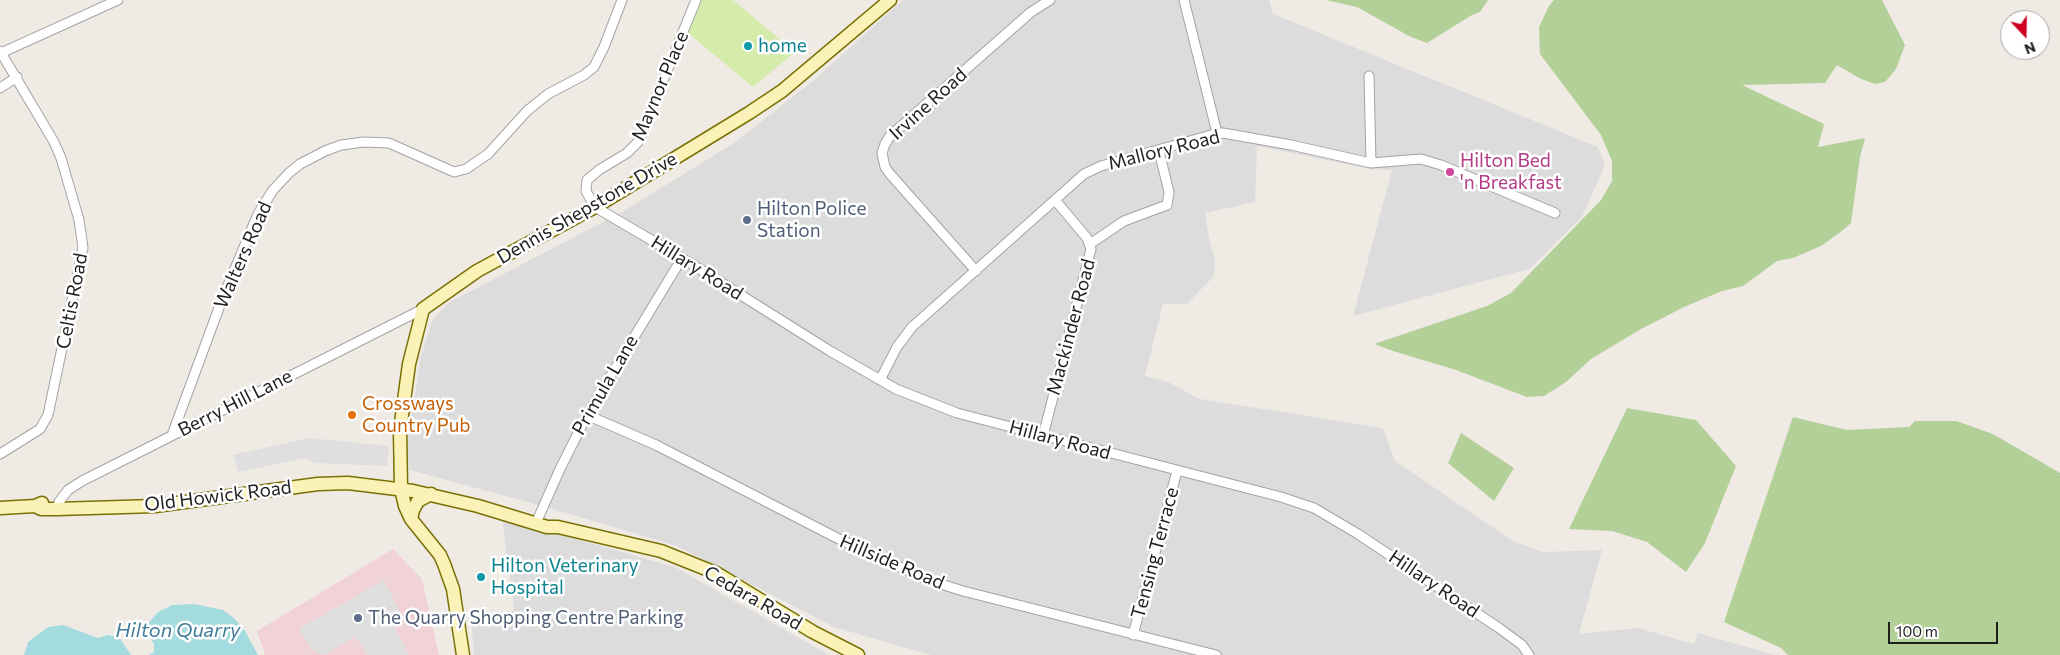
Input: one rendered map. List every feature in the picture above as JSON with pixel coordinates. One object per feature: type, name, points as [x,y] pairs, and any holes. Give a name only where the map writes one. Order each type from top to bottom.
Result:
[{"type":"main road","name":"Dennis Shepstone Drive","points":[[423,309],[477,272],[595,207],[749,114],[782,90],[890,0]]},
{"type":"main road","points":[[423,309],[408,371],[400,430],[401,485],[405,506],[411,519],[440,555],[444,564],[453,589],[463,655]]},
{"type":"main road","name":"Old Howick Road","points":[[0,508],[35,506],[41,509],[58,506],[155,506],[318,484],[401,485]]},
{"type":"main road","name":"Cedara Road","points":[[401,485],[537,520]]},
{"type":"main road","name":"Cedara Road","points":[[401,485],[466,496],[537,520],[547,527],[558,527],[661,551],[716,572],[814,632],[858,655]]},
{"type":"main road","points":[[411,519],[418,501],[431,494]]},
{"type":"street","points":[[0,52],[118,0]]},
{"type":"street","name":"Walters Road","points":[[172,435],[220,306],[258,214],[273,190],[289,172],[300,164],[326,151],[341,145],[364,142],[389,143],[454,172],[466,169],[488,154],[527,111],[548,94],[594,67],[622,0]]},
{"type":"street","name":"Maynor Place","points":[[595,207],[586,191],[587,180],[599,170],[627,153],[638,142],[696,0]]},
{"type":"street","name":"Irvine Road","points":[[976,270],[890,174],[885,166],[882,153],[890,136],[1031,12],[1050,0]]},
{"type":"street","points":[[1184,0],[1217,133]]},
{"type":"street","name":"Celtis Road","points":[[0,52],[45,125],[61,158],[79,220],[83,256],[48,416],[40,429],[0,454]]},
{"type":"street","points":[[1369,76],[1371,163]]},
{"type":"street","points":[[0,88],[17,77]]},
{"type":"street","name":"Mallory Road","points":[[880,380],[904,336],[1084,174],[1101,166],[1217,133],[1290,145],[1371,163],[1411,158],[1427,160],[1555,212]]},
{"type":"street","points":[[1090,244],[1124,221],[1167,205],[1169,192],[1159,151]]},
{"type":"street","name":"Mackinder Road","points":[[1043,436],[1088,264],[1090,244],[1088,238],[1055,200]]},
{"type":"street","name":"Hillary Road","points":[[595,207],[682,258],[830,352],[896,389],[956,412],[1301,503],[1328,514],[1499,628],[1522,646],[1529,655]]},
{"type":"street","name":"Primula Lane","points":[[537,520],[587,415],[682,258]]},
{"type":"street","name":"Berry Hill Lane","points":[[58,506],[72,486],[423,309]]},
{"type":"street","name":"Hillside Road","points":[[587,415],[656,444],[902,570],[962,591],[1216,655]]},
{"type":"street","name":"Tensing Terrace","points":[[1133,635],[1177,471]]},
{"type":"shaded area","points":[[903,0],[1269,0],[1273,14],[1598,147],[1605,165],[1582,217],[1529,269],[1353,316],[1392,170],[1370,169],[1257,146],[1255,202],[1205,213],[1215,259],[1214,276],[1187,304],[1163,304],[1145,376],[1168,382],[1200,399],[1383,428],[1395,461],[1513,541],[1543,552],[1602,550],[1579,634],[1638,628],[1694,644],[1698,633],[1775,655],[931,655],[834,627],[677,546],[546,507],[410,470],[406,452],[421,356],[432,321],[448,303],[622,212],[734,143],[814,80]]},
{"type":"shaded area","points":[[309,438],[389,446],[387,466],[314,463],[306,458],[238,472],[233,455]]},
{"type":"shaded area","points":[[502,518],[675,567],[829,655],[474,655],[471,618],[514,610]]},
{"type":"shaded area","points":[[393,549],[422,579],[439,655],[265,655],[257,631]]},
{"type":"shaded area","name":"The Quarry Shopping Centre Parking","points":[[384,580],[402,616],[392,621],[409,655],[367,655],[356,636],[324,655],[311,650],[299,629]]},
{"type":"green space","points":[[702,0],[733,0],[795,52],[753,87],[688,33]]},
{"type":"green space","points":[[1326,0],[1488,0],[1480,12],[1427,43],[1409,36],[1357,7]]},
{"type":"green space","points":[[1554,0],[1882,0],[1905,45],[1896,69],[1885,82],[1875,84],[1861,79],[1837,65],[1825,83],[1742,85],[1824,124],[1818,147],[1865,138],[1860,157],[1851,223],[1821,246],[1793,258],[1777,261],[1743,286],[1722,291],[1684,307],[1641,329],[1591,359],[1566,382],[1544,396],[1527,397],[1456,370],[1374,344],[1487,306],[1511,293],[1601,200],[1612,181],[1612,161],[1601,135],[1540,54],[1539,27]]},
{"type":"green space","points":[[1627,408],[1696,420],[1736,466],[1705,543],[1686,572],[1647,542],[1612,531],[1569,529]]},
{"type":"green space","points":[[1793,417],[1847,430],[1909,427],[1915,421],[1956,421],[1993,434],[2060,473],[2060,655],[1788,655],[1781,648],[1724,622]]},
{"type":"green space","points":[[1461,433],[1514,468],[1494,501],[1448,463]]},
{"type":"water","name":"Hilton Quarry","points":[[194,604],[223,610],[235,619],[245,631],[258,655],[149,655],[154,652],[154,644],[147,633],[146,626],[158,612],[172,605]]},
{"type":"water","name":"Hilton Quarry","points":[[63,625],[98,638],[108,635],[119,637],[131,655],[24,655],[28,642],[48,627]]},
{"type":"place","name":"home","points":[[748,46]]},
{"type":"place","name":"Hilton Bed 'n Breakfast","points":[[1450,172]]},
{"type":"place","name":"Hilton Police Station","points":[[747,220]]},
{"type":"place","name":"Crossways Country Pub","points":[[352,415]]},
{"type":"place","name":"Hilton Veterinary Hospital","points":[[481,577]]},
{"type":"place","name":"The Quarry Shopping Centre Parking","points":[[358,618]]}]
